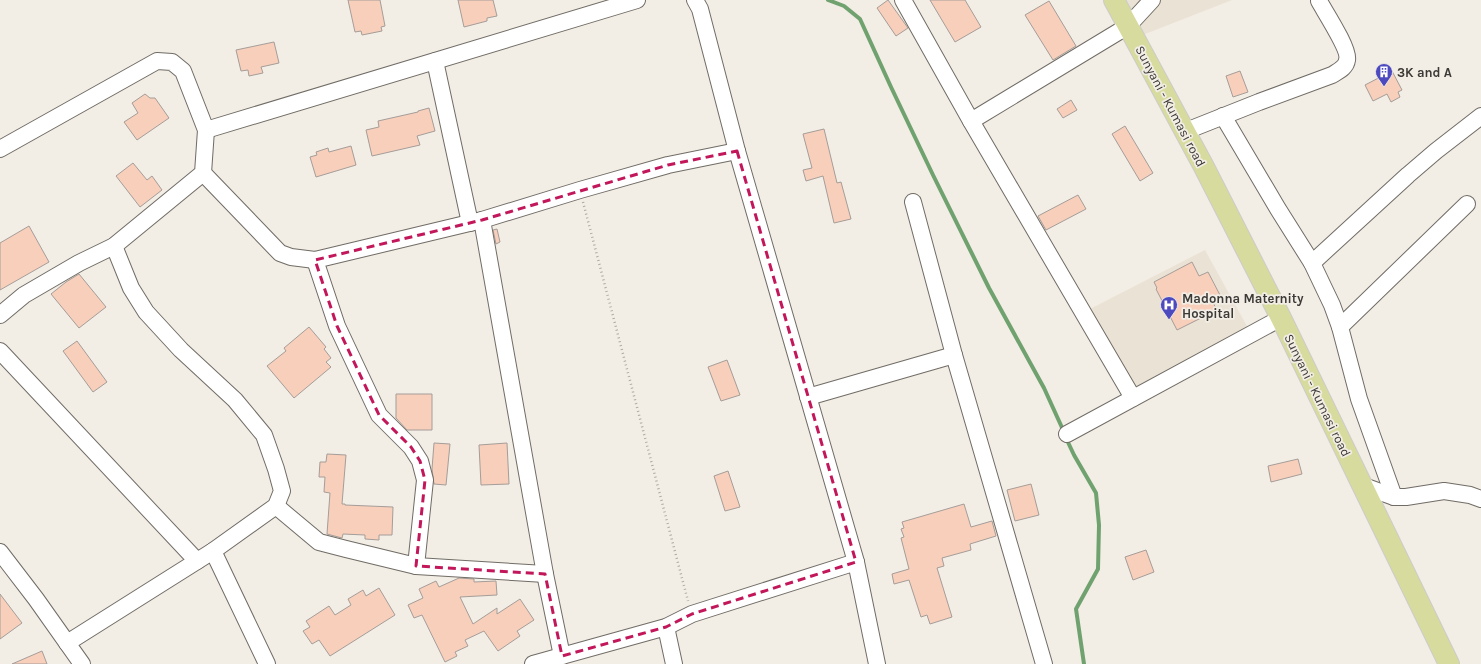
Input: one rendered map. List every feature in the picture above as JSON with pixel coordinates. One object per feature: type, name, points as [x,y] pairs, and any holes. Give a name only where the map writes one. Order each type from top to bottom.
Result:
[{"type":"main road","name":"Sunyani - Kumasi road","points":[[1114,0],[1186,131],[1281,318],[1449,664]]},
{"type":"street","points":[[206,130],[637,0]]},
{"type":"street","points":[[695,0],[700,9],[737,151],[856,562],[877,664]]},
{"type":"street","points":[[903,0],[971,121],[1133,398]]},
{"type":"street","points":[[971,121],[1128,26],[1152,0]]},
{"type":"street","points":[[1186,131],[1332,75],[1345,65],[1348,60],[1347,54],[1319,1]]},
{"type":"street","points":[[0,149],[157,61],[172,62],[183,71],[206,130],[203,173],[114,246],[79,263],[24,295],[0,315]]},
{"type":"street","points":[[435,61],[476,222],[562,656]]},
{"type":"street","points":[[1222,116],[1312,263],[1340,327],[1359,399],[1394,497]]},
{"type":"street","points":[[1312,263],[1408,175],[1481,116]]},
{"type":"street","points":[[203,173],[280,253],[291,257],[315,260],[476,222],[668,165],[737,151]]},
{"type":"street","points":[[913,202],[954,355],[1044,664]]},
{"type":"street","points":[[1340,327],[1467,204]]},
{"type":"street","points":[[67,643],[213,551],[276,506],[282,491],[264,435],[235,400],[181,350],[146,312],[131,288],[114,246]]},
{"type":"street","points":[[315,260],[337,326],[379,415],[411,447],[420,461],[425,480],[416,566]]},
{"type":"street","points":[[1066,434],[1281,318]]},
{"type":"street","points":[[0,351],[196,561]]},
{"type":"street","points":[[808,397],[954,355]]},
{"type":"street","points":[[1361,485],[1394,497],[1444,492],[1470,495],[1481,499]]},
{"type":"street","points":[[276,506],[319,542],[416,566],[545,574]]},
{"type":"street","points":[[213,551],[266,664]]},
{"type":"street","points":[[0,552],[36,599],[82,664]]},
{"type":"street","points":[[533,664],[666,627],[692,614],[856,562]]},
{"type":"street","points":[[666,627],[674,664]]},
{"type":"path","points":[[580,190],[692,614]]},
{"type":"highlighted area","points":[[737,151],[856,562],[692,614],[666,627],[562,656],[545,574],[416,566],[425,480],[420,461],[411,447],[379,415],[337,326],[315,260],[482,220],[668,165]]},
{"type":"shaded area","points":[[1121,0],[1232,0],[1140,36]]},
{"type":"shaded area","name":"Madonna Maternity Hospital","points":[[1205,250],[1249,330],[1136,392],[1088,310]]},
{"type":"building","points":[[348,0],[380,0],[385,26],[381,27],[382,31],[362,35],[361,31],[355,32]]},
{"type":"building","points":[[458,0],[493,0],[497,16],[487,18],[487,21],[464,27]]},
{"type":"building","points":[[888,0],[908,28],[896,36],[877,8]]},
{"type":"building","points":[[930,0],[965,0],[981,27],[955,42]]},
{"type":"building","points":[[1049,1],[1076,46],[1053,60],[1025,15]]},
{"type":"building","points":[[274,42],[279,63],[261,67],[263,73],[249,76],[248,70],[241,71],[236,50]]},
{"type":"building","points":[[1240,71],[1248,92],[1233,97],[1226,76]]},
{"type":"building","name":"3K and A","points":[[1392,71],[1402,90],[1398,92],[1400,97],[1391,102],[1387,94],[1373,101],[1365,85]]},
{"type":"building","points":[[145,94],[150,98],[155,98],[169,118],[137,140],[124,122],[138,113],[132,103]]},
{"type":"building","points":[[1071,100],[1077,110],[1063,118],[1057,109]]},
{"type":"building","points":[[429,108],[435,131],[417,136],[420,145],[372,156],[366,130],[379,127],[378,121]]},
{"type":"building","points":[[1125,126],[1153,173],[1140,181],[1112,134]]},
{"type":"building","points":[[824,129],[837,183],[841,182],[851,219],[834,223],[823,176],[806,181],[803,170],[812,168],[803,134]]},
{"type":"building","points":[[351,146],[356,165],[316,177],[310,157],[317,155],[316,152],[328,148],[329,152]]},
{"type":"building","points":[[133,163],[147,180],[152,176],[162,190],[140,207],[116,176]]},
{"type":"building","points":[[1078,195],[1086,209],[1046,230],[1038,216]]},
{"type":"building","points":[[29,226],[49,262],[0,290],[0,243]]},
{"type":"building","points":[[497,229],[500,242],[496,244],[493,230]]},
{"type":"building","points":[[1192,262],[1199,276],[1208,272],[1221,297],[1212,301],[1217,310],[1177,330],[1156,289],[1157,288],[1154,282]]},
{"type":"building","points":[[79,274],[106,307],[79,328],[51,294]]},
{"type":"building","points":[[309,327],[326,347],[324,349],[331,358],[326,362],[331,367],[294,398],[267,366],[286,351],[284,348]]},
{"type":"building","points":[[77,341],[107,382],[93,392],[63,351]]},
{"type":"building","points":[[727,360],[740,395],[721,401],[708,367]]},
{"type":"building","points":[[396,394],[432,394],[432,430],[407,430],[396,418]]},
{"type":"building","points":[[434,443],[450,444],[446,485],[434,484],[432,469]]},
{"type":"building","points":[[507,443],[509,484],[481,485],[479,445]]},
{"type":"building","points":[[327,454],[346,455],[342,504],[393,507],[392,535],[379,535],[379,540],[365,539],[365,535],[343,534],[342,538],[327,534],[330,493],[324,492],[325,477],[319,477],[320,462],[326,462]]},
{"type":"building","points":[[1298,459],[1302,474],[1271,482],[1268,466]]},
{"type":"building","points":[[728,471],[740,507],[725,511],[714,476]]},
{"type":"building","points":[[1031,484],[1039,515],[1015,521],[1007,490]]},
{"type":"building","points":[[964,504],[971,527],[992,521],[996,536],[970,544],[971,550],[942,558],[944,566],[937,568],[952,617],[930,624],[927,615],[921,617],[909,580],[894,584],[892,574],[909,569],[901,538],[904,537],[901,529],[904,528],[902,522]]},
{"type":"building","points":[[1146,550],[1154,572],[1133,580],[1125,557]]},
{"type":"building","points":[[459,578],[474,579],[474,582],[496,581],[497,595],[460,597],[473,624],[497,608],[497,614],[520,599],[534,620],[517,631],[520,636],[498,651],[484,631],[465,640],[468,646],[455,652],[457,656],[445,662],[422,615],[414,618],[408,605],[423,598],[419,589],[436,581],[439,587]]},
{"type":"building","points":[[379,588],[395,615],[330,656],[319,640],[312,644],[303,631],[310,627],[306,621],[329,606],[335,615],[351,605],[348,599],[363,590],[366,596]]},
{"type":"building","points":[[0,594],[22,623],[0,639]]},
{"type":"building","points":[[42,651],[47,664],[12,664]]},
{"type":"waterway","points":[[828,0],[844,6],[860,19],[933,175],[989,288],[1044,388],[1064,432]]},
{"type":"waterway","points":[[1066,438],[1096,493],[1099,525],[1098,569],[1076,609],[1084,664]]},
{"type":"place","name":"3K and A","points":[[1384,87]]},
{"type":"place","name":"Madonna Maternity Hospital","points":[[1169,320]]}]
